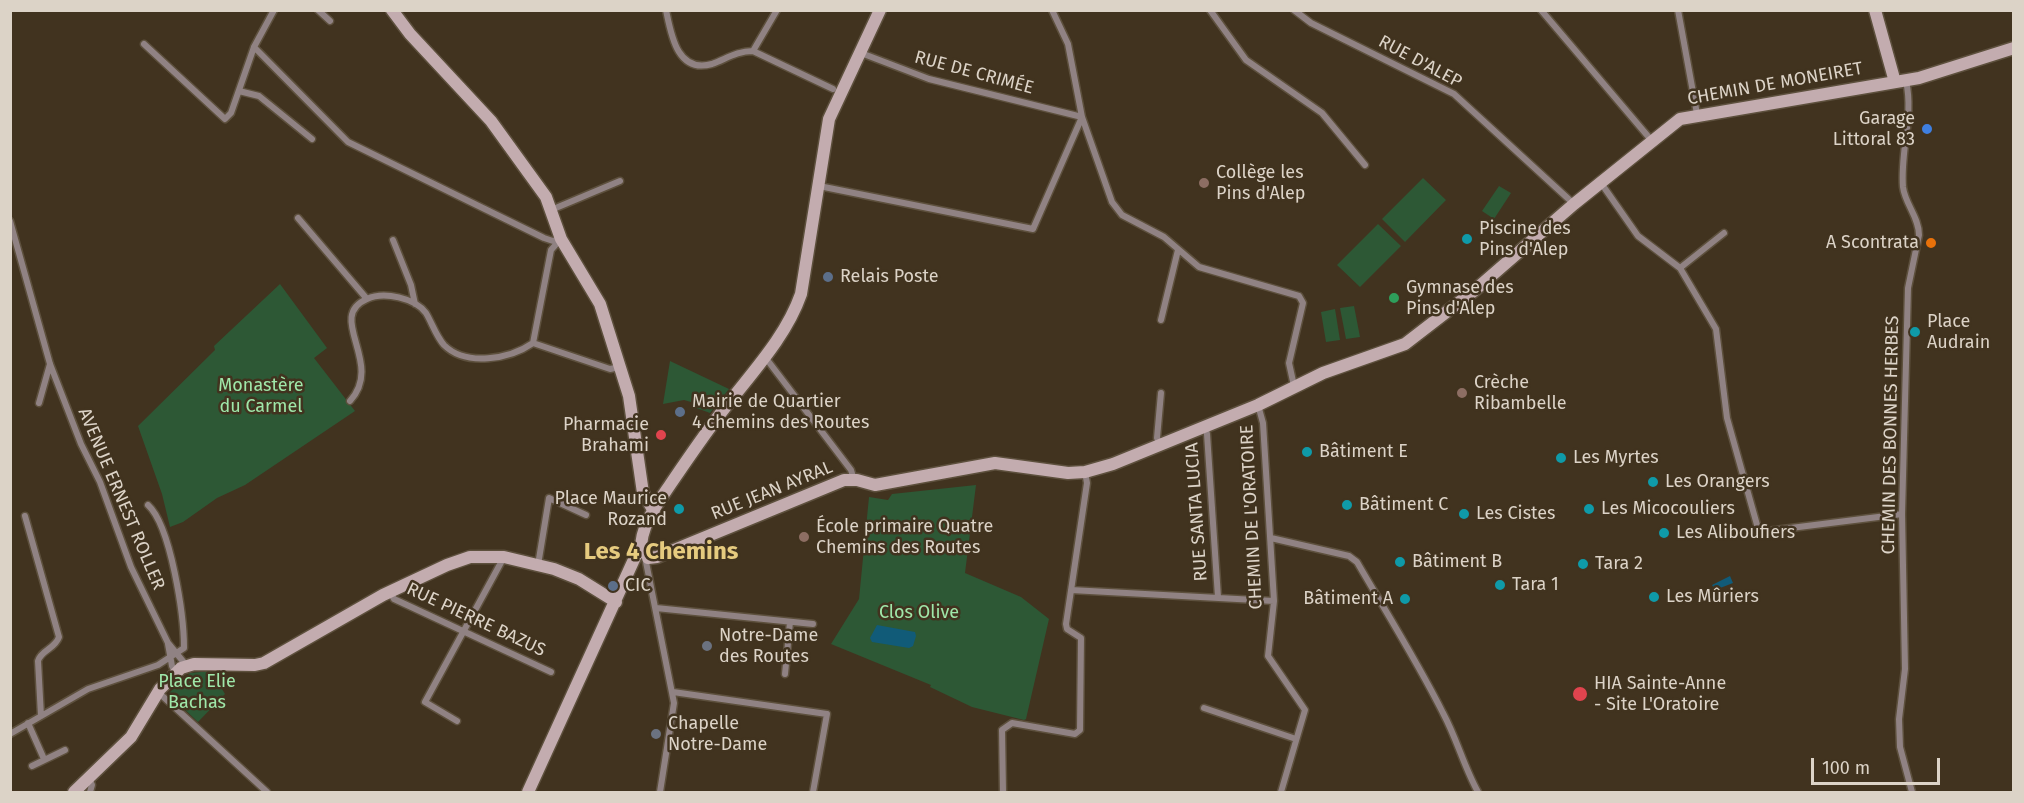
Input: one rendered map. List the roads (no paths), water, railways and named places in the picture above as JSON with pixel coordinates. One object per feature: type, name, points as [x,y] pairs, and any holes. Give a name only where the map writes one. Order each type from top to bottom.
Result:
[{"type":"main road","points":[[392,10],[410,34],[491,121],[539,185],[561,239],[600,304],[629,396],[645,500],[654,511]]},
{"type":"main road","points":[[528,792],[616,602],[643,558],[642,534],[654,511],[697,445],[765,357],[795,310],[801,294],[829,119],[880,10]]},
{"type":"main road","points":[[1875,10],[1900,81]]},
{"type":"main road","name":"CHEMIN DE MONEIRET","points":[[1258,405],[1294,386],[1405,344],[1451,307],[1497,265],[1518,253],[1672,123],[1697,114],[1900,81],[2013,48]]},
{"type":"main road","name":"RUE JEAN AYRAL","points":[[643,558],[662,556],[732,528],[753,516],[844,480],[875,485],[995,463],[1068,473],[1085,472],[1113,464],[1258,405]]},
{"type":"main road","points":[[74,792],[131,737],[158,692],[181,669],[264,663],[390,592],[461,560],[504,557],[538,565],[573,577],[616,602]]},
{"type":"street","points":[[144,44],[225,119],[231,113],[254,47],[273,10]]},
{"type":"street","points":[[318,10],[330,21]]},
{"type":"street","points":[[666,10],[673,44],[682,56],[695,65],[709,65],[741,51],[753,51],[834,89]]},
{"type":"street","points":[[753,51],[777,10]]},
{"type":"street","points":[[1052,10],[1068,44],[1082,117],[1112,202],[1122,215],[1164,237],[1199,267],[1299,296],[1303,303],[1289,363],[1294,386]]},
{"type":"street","points":[[1210,10],[1246,60],[1322,113],[1365,165]]},
{"type":"street","name":"RUE D'ALEP","points":[[1294,10],[1311,23],[1454,94],[1574,204]]},
{"type":"street","points":[[1541,10],[1652,141]]},
{"type":"street","points":[[1678,10],[1680,34],[1697,114]]},
{"type":"street","points":[[254,47],[348,142],[544,238],[561,239]]},
{"type":"street","name":"RUE DE CRIMÉE","points":[[861,53],[929,79],[1082,117]]},
{"type":"street","name":"CHEMIN DES BONNES HERBES","points":[[1900,81],[1909,116],[1903,186],[1919,227],[1908,288],[1902,514],[1905,658],[1900,747],[1912,792]]},
{"type":"street","points":[[239,91],[259,96],[312,139]]},
{"type":"street","points":[[818,186],[1033,229],[1082,117]]},
{"type":"street","points":[[551,210],[620,181]]},
{"type":"street","points":[[1600,183],[1638,236],[1680,268],[1716,329],[1727,418],[1759,532],[1902,514]]},
{"type":"street","points":[[298,218],[367,299]]},
{"type":"street","name":"AVENUE ERNEST ROLLER","points":[[10,221],[50,364],[100,482],[131,567],[168,643],[178,654],[181,669]]},
{"type":"street","points":[[1680,268],[1724,233]]},
{"type":"street","points":[[350,401],[357,393],[363,376],[350,320],[353,311],[367,299],[386,296],[415,304],[424,311],[443,344],[455,353],[483,359],[518,354],[533,343],[551,250],[561,239]]},
{"type":"street","points":[[393,240],[411,285],[415,304]]},
{"type":"street","points":[[1161,320],[1178,250]]},
{"type":"street","points":[[533,343],[610,369],[620,367]]},
{"type":"street","points":[[765,357],[851,470],[854,480]]},
{"type":"street","points":[[39,403],[50,364]]},
{"type":"street","points":[[1160,444],[1157,438],[1161,393]]},
{"type":"street","name":"CHEMIN DE L'ORATOIRE","points":[[1258,405],[1263,423],[1274,601],[1268,656],[1305,710],[1281,792]]},
{"type":"street","name":"RUE SANTA LUCIA","points":[[1204,426],[1207,434],[1218,597]]},
{"type":"street","points":[[1003,792],[1002,730],[1012,723],[1075,734],[1080,730],[1081,638],[1067,629],[1066,624],[1087,483],[1085,472]]},
{"type":"street","points":[[538,565],[549,498],[586,515]]},
{"type":"street","points":[[10,734],[88,689],[170,659],[184,648],[184,628],[171,560],[159,517],[148,505]]},
{"type":"street","points":[[25,516],[59,637],[55,646],[39,656],[41,716]]},
{"type":"street","points":[[1271,538],[1349,556],[1357,562],[1431,689],[1451,728],[1464,767],[1478,792]]},
{"type":"street","points":[[457,721],[425,702],[504,557]]},
{"type":"street","points":[[643,558],[656,608],[674,703],[660,792]]},
{"type":"street","points":[[1071,590],[1274,601]]},
{"type":"street","name":"RUE PIERRE BAZUS","points":[[390,592],[394,599],[465,630],[474,637],[551,672]]},
{"type":"street","points":[[656,608],[813,624]]},
{"type":"street","points":[[785,674],[790,622]]},
{"type":"street","name":"AVENUE ERNEST ROLLER","points":[[168,643],[170,659],[181,669]]},
{"type":"street","points":[[158,692],[267,792]]},
{"type":"street","points":[[673,692],[827,714],[813,792]]},
{"type":"street","points":[[1204,708],[1296,739]]},
{"type":"street","points":[[28,723],[44,759]]},
{"type":"street","points":[[32,766],[65,750]]},
{"type":"street","points":[[89,778],[92,785],[90,792]]},
{"type":"water","points":[[1730,576],[1733,583],[1715,590],[1712,585]]},
{"type":"water","points":[[877,625],[915,632],[913,646],[909,648],[872,642],[870,638]]},
{"type":"place","name":"Garage Littoral 83","points":[[1927,129]]},
{"type":"place","name":"Collège les Pins d'Alep","points":[[1204,183]]},
{"type":"place","name":"Piscine des Pins d'Alep","points":[[1467,239]]},
{"type":"place","name":"A Scontrata","points":[[1931,243]]},
{"type":"place","name":"Relais Poste","points":[[828,277]]},
{"type":"place","name":"Gymnase des Pins d'Alep","points":[[1394,298]]},
{"type":"place","name":"Place Audrain","points":[[1915,332]]},
{"type":"place","name":"Crèche Ribambelle","points":[[1462,393]]},
{"type":"place","name":"Mairie de Quartier 4 chemins des Routes","points":[[680,412]]},
{"type":"place","name":"Pharmacie Brahami","points":[[661,435]]},
{"type":"place","name":"Bâtiment E","points":[[1307,452]]},
{"type":"place","name":"Les Myrtes","points":[[1561,458]]},
{"type":"place","name":"Les Orangers","points":[[1653,482]]},
{"type":"place","name":"Bâtiment C","points":[[1347,505]]},
{"type":"place","name":"Place Maurice Rozand","points":[[679,509]]},
{"type":"place","name":"Les Micocouliers","points":[[1589,509]]},
{"type":"place","name":"Les Cistes","points":[[1464,514]]},
{"type":"place","name":"Les Aliboufiers","points":[[1664,533]]},
{"type":"place","name":"École primaire Quatre Chemins des Routes","points":[[804,537]]},
{"type":"place","name":"Bâtiment B","points":[[1400,562]]},
{"type":"place","name":"Tara 2","points":[[1583,564]]},
{"type":"place","name":"Tara 1","points":[[1500,585]]},
{"type":"place","name":"CIC","points":[[613,586]]},
{"type":"place","name":"Les Mûriers","points":[[1654,597]]},
{"type":"place","name":"Bâtiment A","points":[[1405,599]]},
{"type":"place","name":"Notre-Dame des Routes","points":[[707,646]]},
{"type":"place","name":"HIA Sainte-Anne - Site L'Oratoire","points":[[1580,694]]},
{"type":"place","name":"Chapelle Notre-Dame","points":[[656,734]]},
{"type":"district","name":"Les 4 Chemins","points":[[661,552]]},
{"type":"park label","name":"Monastère du Carmel","points":[[261,396]]},
{"type":"park label","name":"Clos Olive","points":[[919,613]]},
{"type":"park label","name":"Place Elie Bachas","points":[[197,692]]}]
